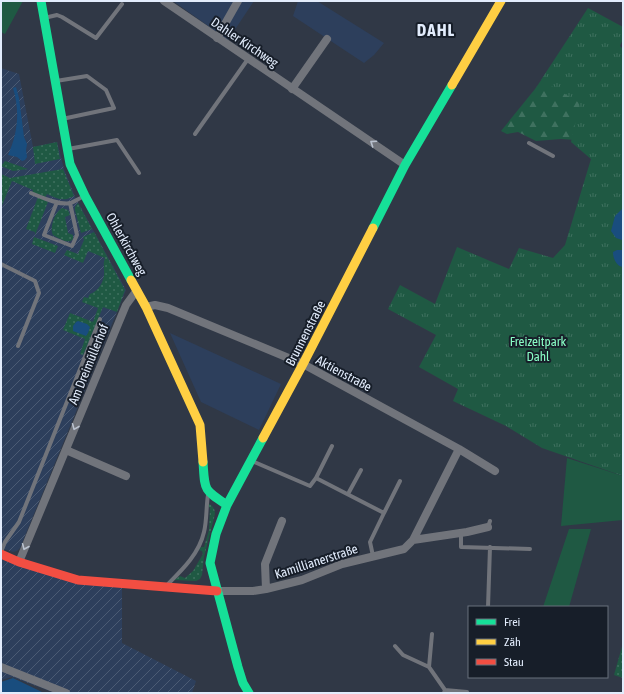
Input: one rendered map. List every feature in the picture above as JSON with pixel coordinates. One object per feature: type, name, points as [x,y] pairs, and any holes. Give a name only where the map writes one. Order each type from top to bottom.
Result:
[{"type":"street","name":"Ohlerkirchweg","points":[[40,1],[70,164],[85,196],[138,290],[194,410],[198,420],[202,443],[205,486],[209,493]]},
{"type":"street","name":"Dahler Kirchweg","points":[[164,1],[405,165]]},
{"type":"street","points":[[217,38],[238,1]]},
{"type":"street","name":"Brunnenstraße","points":[[248,693],[238,667],[210,563],[216,534],[227,505],[303,364],[405,165],[501,1]]},
{"type":"street","points":[[292,88],[327,39]]},
{"type":"street","name":"Am Dreimüllerhof","points":[[19,562],[126,305],[138,290]]},
{"type":"street","name":"Aktienstraße","points":[[146,307],[155,305],[168,308],[303,364],[459,448],[495,471]]},
{"type":"street","points":[[413,540],[459,448]]},
{"type":"street","points":[[66,450],[126,476]]},
{"type":"street","points":[[209,493],[227,505]]},
{"type":"street","name":"Kamillianerstraße","points":[[266,590],[265,564],[282,521]]},
{"type":"street","name":"Kamillianerstraße","points":[[217,591],[266,590],[302,580],[342,564],[404,549],[413,540],[461,533],[489,524]]},
{"type":"street","points":[[1,553],[19,562],[78,580],[217,591]]},
{"type":"street","points":[[1,667],[66,693]]},
{"type":"lane","points":[[44,18],[57,15],[96,38],[122,4]]},
{"type":"lane","points":[[195,134],[248,59]]},
{"type":"lane","points":[[55,81],[87,76],[106,90],[114,108],[62,119]]},
{"type":"lane","points":[[68,149],[117,140],[139,173]]},
{"type":"lane","points":[[529,144],[553,156]]},
{"type":"lane","points":[[31,193],[47,200],[63,203],[70,203],[85,196]]},
{"type":"lane","points":[[57,202],[44,235],[72,246],[77,235],[70,203]]},
{"type":"lane","points":[[1,264],[35,281],[39,293],[18,346]]},
{"type":"lane","points":[[1,553],[5,542],[19,522],[100,319]]},
{"type":"lane","points":[[252,461],[310,486],[316,478],[332,446]]},
{"type":"lane","points":[[348,494],[361,470]]},
{"type":"lane","points":[[316,478],[384,513]]},
{"type":"lane","name":"Kamillianerstraße","points":[[373,556],[370,542],[400,481]]},
{"type":"lane","name":"Ohlerkirchweg","points":[[166,587],[191,561],[204,532],[206,505],[209,493]]},
{"type":"lane","points":[[461,533],[461,547],[530,549]]},
{"type":"lane","points":[[488,606],[490,547]]},
{"type":"lane","points":[[429,667],[432,634]]},
{"type":"lane","points":[[395,646],[403,655],[429,667],[445,692],[467,692]]},
{"type":"shaded area","points":[[173,1],[254,1],[228,40]]},
{"type":"shaded area","points":[[298,1],[317,1],[384,43],[374,55],[364,63],[293,16]]},
{"type":"shaded area","points":[[1,68],[19,74],[33,147],[57,142],[64,169],[75,197],[126,290],[20,548],[13,552],[1,548]]},
{"type":"shaded area","points":[[16,87],[19,98],[24,137],[27,144],[27,157],[22,161],[17,157],[8,155],[14,138],[17,122],[17,105],[13,88]]},
{"type":"shaded area","points":[[623,208],[622,240],[616,238],[611,231],[615,216]]},
{"type":"shaded area","points":[[623,250],[623,267],[618,265],[614,259],[613,252]]},
{"type":"shaded area","points":[[78,321],[87,324],[90,327],[86,336],[73,331],[73,326]]},
{"type":"shaded area","points":[[170,333],[281,384],[259,430],[201,402]]},
{"type":"shaded area","points":[[1,556],[122,587],[122,643],[196,681],[192,693],[55,693],[12,677],[1,680]]},
{"type":"shaded area","points":[[13,678],[44,693],[1,693],[1,682]]},
{"type":"green space","points":[[1,1],[23,1],[5,34],[1,32]]},
{"type":"green space","name":"Freizeitpark Dahl","points":[[588,8],[623,27],[623,39],[620,46],[623,49],[623,476],[542,448],[506,426],[453,401],[458,389],[419,367],[436,335],[388,309],[400,285],[435,304],[457,247],[509,269],[519,248],[553,258],[565,245],[591,159],[571,142],[580,103],[541,80]]},
{"type":"green space","points":[[557,57],[603,142],[561,139],[536,141],[518,132],[507,134],[501,131],[535,89]]},
{"type":"green space","points":[[57,142],[60,159],[35,164],[33,147]]},
{"type":"green space","points":[[5,161],[28,169],[13,171],[1,166]]},
{"type":"green space","points":[[63,169],[74,196],[67,199],[60,199],[47,194],[45,198],[32,193],[33,190],[12,181],[1,208],[1,174],[10,178]]},
{"type":"green space","points":[[38,197],[48,202],[35,235],[35,232],[26,229]]},
{"type":"green space","points":[[78,203],[92,229],[81,233],[75,210]]},
{"type":"green space","points":[[62,208],[68,210],[70,215],[65,217],[68,233],[73,235],[73,239],[71,241],[63,240],[53,235],[52,232],[53,220]]},
{"type":"green space","points":[[94,232],[125,290],[117,312],[103,307],[83,355],[80,354],[85,339],[63,330],[70,313],[93,322],[98,308],[82,302],[84,297],[88,298],[90,294],[101,285],[104,278],[105,258],[88,251],[83,263],[64,255],[67,250],[78,254],[84,240],[83,237]]},
{"type":"green space","points":[[34,237],[58,246],[55,253],[32,244]]},
{"type":"green space","points":[[567,458],[623,476],[623,520],[561,526]]},
{"type":"green space","points":[[208,503],[215,511],[215,514],[204,557],[202,575],[200,579],[196,581],[174,580],[180,576],[185,578],[193,571],[203,554],[202,551],[199,550],[201,547],[204,547],[209,530],[210,508]]},
{"type":"green space","points":[[569,529],[591,529],[569,606],[543,606]]},
{"type":"green space","points":[[623,643],[623,678],[614,675]]},
{"type":"traffic: fast","points":[[41,1],[70,164],[85,196],[131,280]]},
{"type":"traffic: fast","points":[[373,228],[405,165],[452,85]]},
{"type":"traffic: fast","points":[[249,693],[243,683],[238,667],[210,563],[216,534],[227,505],[263,438]]},
{"type":"traffic: fast","points":[[203,462],[204,479],[209,492],[227,505]]},
{"type":"traffic: slow","points":[[452,85],[501,1]]},
{"type":"traffic: slow","points":[[263,438],[373,228]]},
{"type":"traffic: slow","points":[[131,280],[146,307],[200,425],[203,462]]},
{"type":"traffic: jam","points":[[1,554],[19,562],[78,580],[217,591]]},
{"type":"district","name":"DAHL","points":[[436,30]]}]
